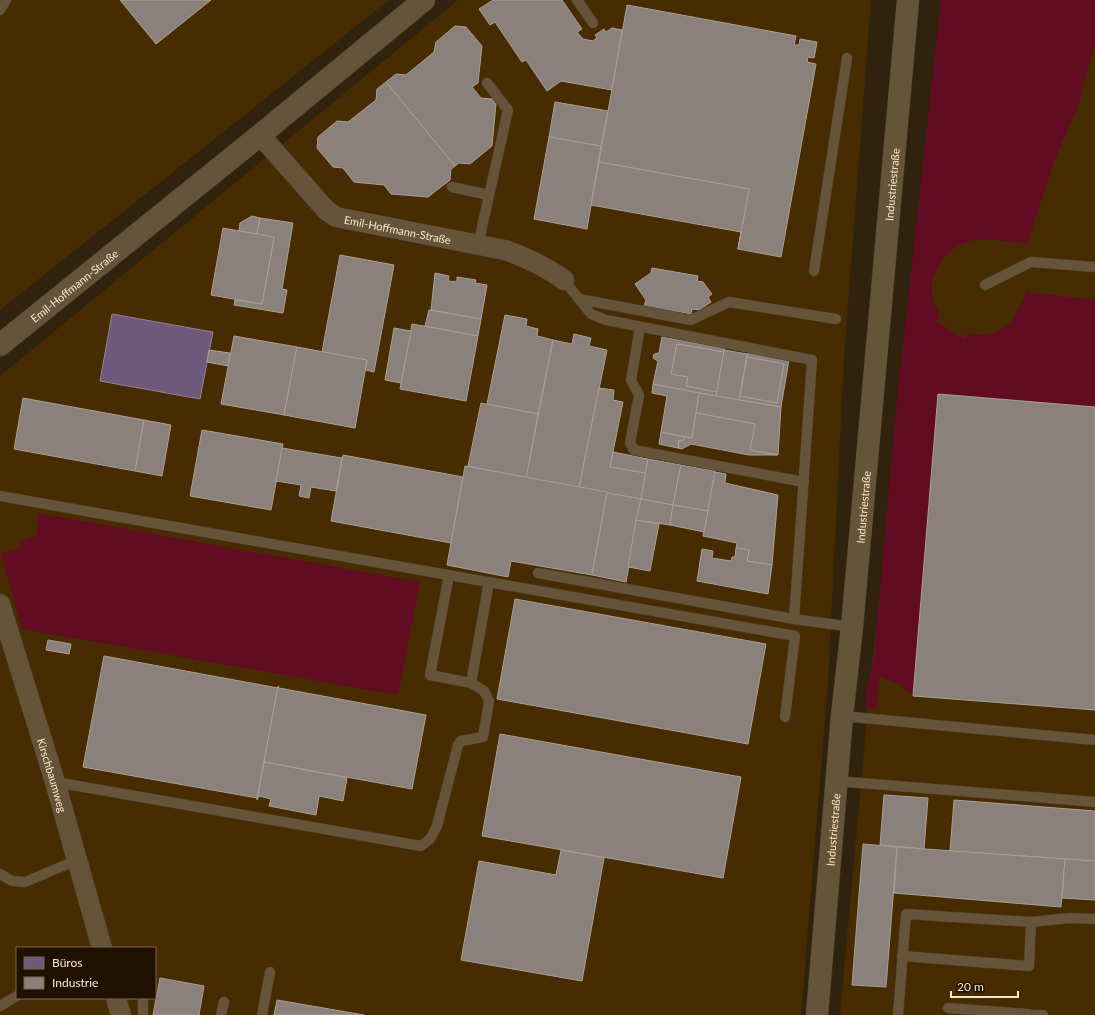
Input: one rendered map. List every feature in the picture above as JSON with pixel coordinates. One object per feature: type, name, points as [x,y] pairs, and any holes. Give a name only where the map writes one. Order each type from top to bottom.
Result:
[{"type":"main road","name":"Emil-Hoffmann-Straße","points":[[0,345],[260,135],[424,0]]},
{"type":"main road","name":"Industriestraße","points":[[817,1015],[836,781],[852,627],[908,0]]},
{"type":"street","name":"Emil-Hoffmann-Straße","points":[[260,135],[326,210],[336,217],[505,250],[546,266],[564,280]]},
{"type":"street","name":"Kirschbaumweg","points":[[0,604],[55,782],[102,947]]},
{"type":"street","points":[[116,999],[121,1015]]},
{"type":"lane","points":[[0,10],[6,0]]},
{"type":"lane","points":[[577,0],[593,22]]},
{"type":"lane","points":[[814,271],[847,58]]},
{"type":"lane","points":[[478,245],[508,110],[487,83]]},
{"type":"lane","points":[[452,187],[489,196]]},
{"type":"lane","points":[[985,285],[1031,262],[1095,267]]},
{"type":"lane","points":[[564,280],[591,314],[606,320],[812,360],[794,619]]},
{"type":"lane","points":[[579,299],[691,320],[729,302],[836,320]]},
{"type":"lane","points":[[640,327],[631,380],[639,395],[630,443],[634,450],[804,482]]},
{"type":"lane","points":[[0,496],[795,636],[785,717]]},
{"type":"lane","points":[[538,573],[794,619],[852,627]]},
{"type":"lane","points":[[55,782],[421,846],[430,839],[437,826],[460,741],[483,737],[489,701],[484,691],[471,683],[430,676],[449,575]]},
{"type":"lane","points":[[471,683],[489,582]]},
{"type":"lane","points":[[842,716],[1095,740]]},
{"type":"lane","points":[[836,781],[1095,802]]},
{"type":"lane","points":[[0,874],[12,881],[25,882],[77,860]]},
{"type":"lane","points":[[898,1015],[906,914],[1031,922],[1070,918],[1095,919]]},
{"type":"lane","points":[[902,956],[1029,966],[1031,922]]},
{"type":"lane","points":[[262,1015],[270,972]]},
{"type":"lane","points":[[0,1006],[16,997]]},
{"type":"lane","points":[[143,999],[143,1015]]},
{"type":"lane","points":[[221,1015],[224,1002]]},
{"type":"lane","points":[[948,1008],[1043,1015]]},
{"type":"shaded area","points":[[0,0],[389,0],[0,310]]},
{"type":"shaded area","points":[[458,0],[871,0],[844,357],[828,681],[801,1015],[0,1015],[0,376]]},
{"type":"shaded area","points":[[941,0],[1095,0],[1095,44],[1077,109],[1055,159],[1027,244],[996,240],[973,240],[959,245],[948,254],[938,266],[933,279],[932,294],[936,308],[940,315],[936,321],[964,339],[968,333],[980,335],[990,334],[1006,326],[1017,311],[1026,292],[1095,300],[1095,407],[938,394],[913,696],[899,684],[880,677],[876,710],[866,707],[867,687],[874,660],[896,408]]},
{"type":"shaded area","points":[[1095,0],[1095,1015],[840,1015],[872,664],[902,416],[920,226]]},
{"type":"shaded area","points":[[38,513],[420,582],[398,695],[22,629],[1,553],[19,548],[20,542],[37,536]]},
{"type":"building: Büros","points":[[112,314],[213,332],[200,399],[100,381]]},
{"type":"building: Industrie","points":[[120,0],[211,0],[156,44]]},
{"type":"building: Industrie","points":[[493,0],[562,0],[582,29],[577,32],[583,39],[593,41],[597,38],[595,35],[604,29],[606,32],[612,28],[622,30],[612,90],[561,81],[547,91],[526,60],[522,62],[495,22],[490,25],[479,9]]},
{"type":"building: Industrie","points":[[627,5],[796,36],[794,45],[799,45],[800,39],[817,42],[814,58],[808,57],[807,62],[816,64],[781,257],[738,249],[749,189],[599,162]]},
{"type":"building: Industrie","points":[[455,26],[466,27],[482,46],[478,83],[472,87],[481,98],[492,99],[496,104],[492,146],[470,164],[459,163],[455,166],[386,82],[396,74],[406,75],[434,52],[436,42]]},
{"type":"building: Industrie","points":[[386,82],[455,166],[451,169],[450,180],[428,197],[391,194],[384,185],[354,182],[343,168],[333,167],[317,148],[318,137],[337,121],[348,122],[376,100],[377,89]]},
{"type":"building: Industrie","points":[[555,102],[608,111],[601,146],[549,137]]},
{"type":"building: Industrie","points":[[549,137],[601,146],[587,229],[534,219]]},
{"type":"building: Industrie","points":[[599,162],[749,189],[738,249],[741,232],[591,205]]},
{"type":"building: Industrie","points":[[252,216],[260,218],[257,234],[239,231],[240,223]]},
{"type":"building: Industrie","points":[[260,218],[293,223],[282,289],[287,290],[283,313],[234,305],[235,300],[262,304],[274,237],[257,234]]},
{"type":"building: Industrie","points":[[223,228],[274,237],[262,304],[211,295]]},
{"type":"building: Industrie","points":[[340,255],[394,265],[374,372],[365,370],[367,360],[322,352]]},
{"type":"building: Industrie","points":[[652,268],[698,276],[697,281],[703,282],[712,294],[708,297],[711,302],[699,310],[692,309],[691,314],[644,306],[646,300],[635,284],[651,273]]},
{"type":"building: Industrie","points":[[435,273],[449,276],[448,281],[457,282],[457,277],[476,280],[475,283],[487,285],[481,319],[431,310]]},
{"type":"building: Industrie","points":[[429,310],[481,319],[478,336],[425,326]]},
{"type":"building: Industrie","points":[[505,315],[527,319],[526,326],[538,329],[537,336],[553,340],[538,414],[487,404]]},
{"type":"building: Industrie","points":[[412,324],[478,336],[466,401],[400,389]]},
{"type":"building: Industrie","points":[[394,328],[411,331],[401,383],[385,380]]},
{"type":"building: Industrie","points":[[574,334],[591,338],[589,346],[607,350],[579,488],[526,478],[553,340],[572,344]]},
{"type":"building: Industrie","points":[[234,336],[297,347],[284,415],[221,404]]},
{"type":"building: Industrie","points":[[662,337],[725,348],[724,352],[677,344],[671,374],[688,377],[686,386],[717,392],[716,396],[653,384],[658,361],[653,358],[654,354],[659,353]]},
{"type":"building: Industrie","points":[[677,344],[724,352],[717,392],[686,386],[688,377],[671,374]]},
{"type":"building: Industrie","points":[[297,347],[367,360],[355,428],[284,415]]},
{"type":"building: Industrie","points":[[209,350],[230,353],[228,366],[207,362]]},
{"type":"building: Industrie","points":[[724,350],[747,354],[739,400],[716,396]]},
{"type":"building: Industrie","points":[[748,353],[789,360],[781,407],[739,400],[740,396],[777,403],[784,364],[747,357]]},
{"type":"building: Industrie","points":[[747,357],[784,364],[777,403],[740,396]]},
{"type":"building: Industrie","points":[[653,384],[699,393],[692,438],[661,432],[667,396],[652,393]]},
{"type":"building: Industrie","points":[[599,388],[614,390],[613,400],[623,402],[610,467],[646,473],[641,499],[579,488]]},
{"type":"building: Industrie","points":[[699,393],[781,407],[778,455],[750,450],[755,424],[696,413]]},
{"type":"building: Industrie","points":[[938,394],[1095,407],[1095,710],[913,696]]},
{"type":"building: Industrie","points":[[23,398],[144,420],[135,471],[14,449]]},
{"type":"building: Industrie","points":[[481,403],[538,414],[526,478],[468,466]]},
{"type":"building: Industrie","points":[[696,413],[755,424],[750,450],[777,455],[749,455],[691,444],[682,449],[678,448],[679,440],[683,441],[684,437],[692,438]]},
{"type":"building: Industrie","points":[[144,420],[171,425],[162,476],[135,471]]},
{"type":"building: Industrie","points":[[202,430],[283,444],[271,510],[190,496]]},
{"type":"building: Industrie","points":[[661,432],[684,437],[683,441],[679,440],[678,448],[659,444]]},
{"type":"building: Industrie","points":[[282,448],[342,458],[336,491],[311,487],[309,498],[299,496],[301,485],[276,481]]},
{"type":"building: Industrie","points":[[613,452],[648,459],[646,473],[610,467]]},
{"type":"building: Industrie","points":[[343,455],[463,477],[451,543],[331,521]]},
{"type":"building: Industrie","points":[[648,459],[681,465],[673,505],[641,499]]},
{"type":"building: Industrie","points":[[681,465],[715,471],[708,511],[673,505]]},
{"type":"building: Industrie","points":[[465,466],[607,492],[592,575],[511,561],[508,577],[447,565]]},
{"type":"building: Industrie","points":[[715,472],[726,474],[725,483],[778,495],[772,565],[747,561],[749,550],[736,548],[737,543],[703,536]]},
{"type":"building: Industrie","points":[[607,493],[641,499],[626,582],[592,575]]},
{"type":"building: Industrie","points":[[641,499],[673,505],[670,525],[636,520]]},
{"type":"building: Industrie","points":[[673,505],[708,511],[704,532],[670,525]]},
{"type":"building: Industrie","points":[[636,520],[659,524],[650,571],[628,567]]},
{"type":"building: Industrie","points":[[736,548],[749,550],[747,561],[772,565],[768,594],[697,581],[702,549],[713,551],[712,558],[731,561],[732,557],[735,557]]},
{"type":"building: Industrie","points":[[515,599],[766,644],[748,744],[497,699]]},
{"type":"building: Industrie","points":[[48,640],[71,644],[69,654],[46,650]]},
{"type":"building: Industrie","points":[[104,656],[278,688],[257,798],[83,767]]},
{"type":"building: Industrie","points":[[278,686],[279,688],[426,715],[412,789],[264,762]]},
{"type":"building: Industrie","points":[[500,734],[741,777],[723,878],[482,836]]},
{"type":"building: Industrie","points":[[264,762],[347,778],[343,801],[319,796],[316,815],[269,806],[271,799],[259,796],[257,800]]},
{"type":"building: Industrie","points":[[884,795],[928,798],[924,849],[880,845]]},
{"type":"building: Industrie","points":[[954,800],[1095,811],[1095,861],[950,851]]},
{"type":"building: Industrie","points":[[863,844],[897,847],[886,987],[852,985]]},
{"type":"building: Industrie","points":[[897,847],[1065,859],[1061,907],[894,893]]},
{"type":"building: Industrie","points":[[561,850],[604,858],[582,981],[461,960],[479,861],[556,875]]},
{"type":"building: Industrie","points":[[1065,859],[1095,861],[1095,900],[1062,898]]},
{"type":"building: Industrie","points":[[160,978],[204,986],[199,1015],[153,1015]]},
{"type":"building: Industrie","points":[[277,1000],[364,1015],[274,1015]]}]
